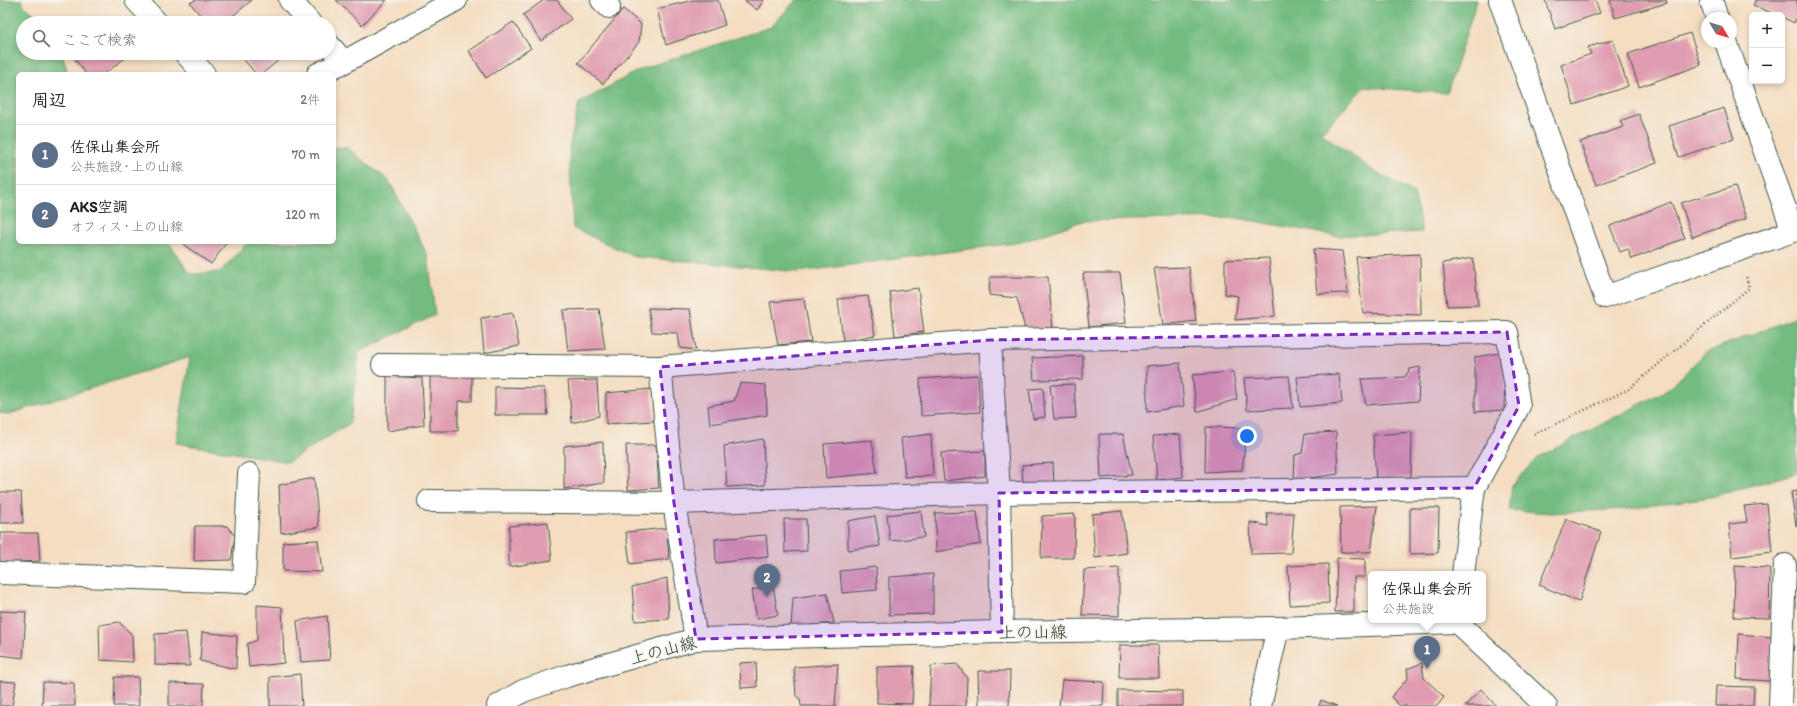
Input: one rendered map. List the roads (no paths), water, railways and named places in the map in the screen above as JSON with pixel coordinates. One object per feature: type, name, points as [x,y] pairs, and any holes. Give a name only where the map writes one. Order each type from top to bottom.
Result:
[{"type":"street","points":[[136,0],[151,16]]},
{"type":"street","points":[[290,0],[304,16]]},
{"type":"street","points":[[322,72],[344,62],[456,0]]},
{"type":"street","points":[[1500,0],[1605,297],[1793,231],[1728,48]]},
{"type":"street","points":[[1711,0],[1715,12]]},
{"type":"street","points":[[336,53],[344,62]]},
{"type":"street","points":[[191,60],[202,72]]},
{"type":"street","points":[[383,366],[660,367],[990,340],[1507,332],[1519,406],[1474,488],[1463,571]]},
{"type":"street","points":[[990,340],[998,493],[1002,632]]},
{"type":"street","points":[[660,367],[674,503],[696,639]]},
{"type":"street","points":[[0,573],[244,582],[248,474]]},
{"type":"street","points":[[429,500],[674,503],[998,493],[1474,488]]},
{"type":"street","points":[[1780,706],[1785,565]]},
{"type":"street","name":"上の山線","points":[[498,706],[500,703],[530,689],[567,676],[696,639],[1002,632],[1278,628],[1406,623]]},
{"type":"street","name":"上の山線","points":[[1459,623],[1546,706]]},
{"type":"street","points":[[1260,706],[1278,628]]},
{"type":"place","name":"AKS空調","points":[[767,597]]},
{"type":"place","name":"佐保山集会所","points":[[1427,669]]}]
